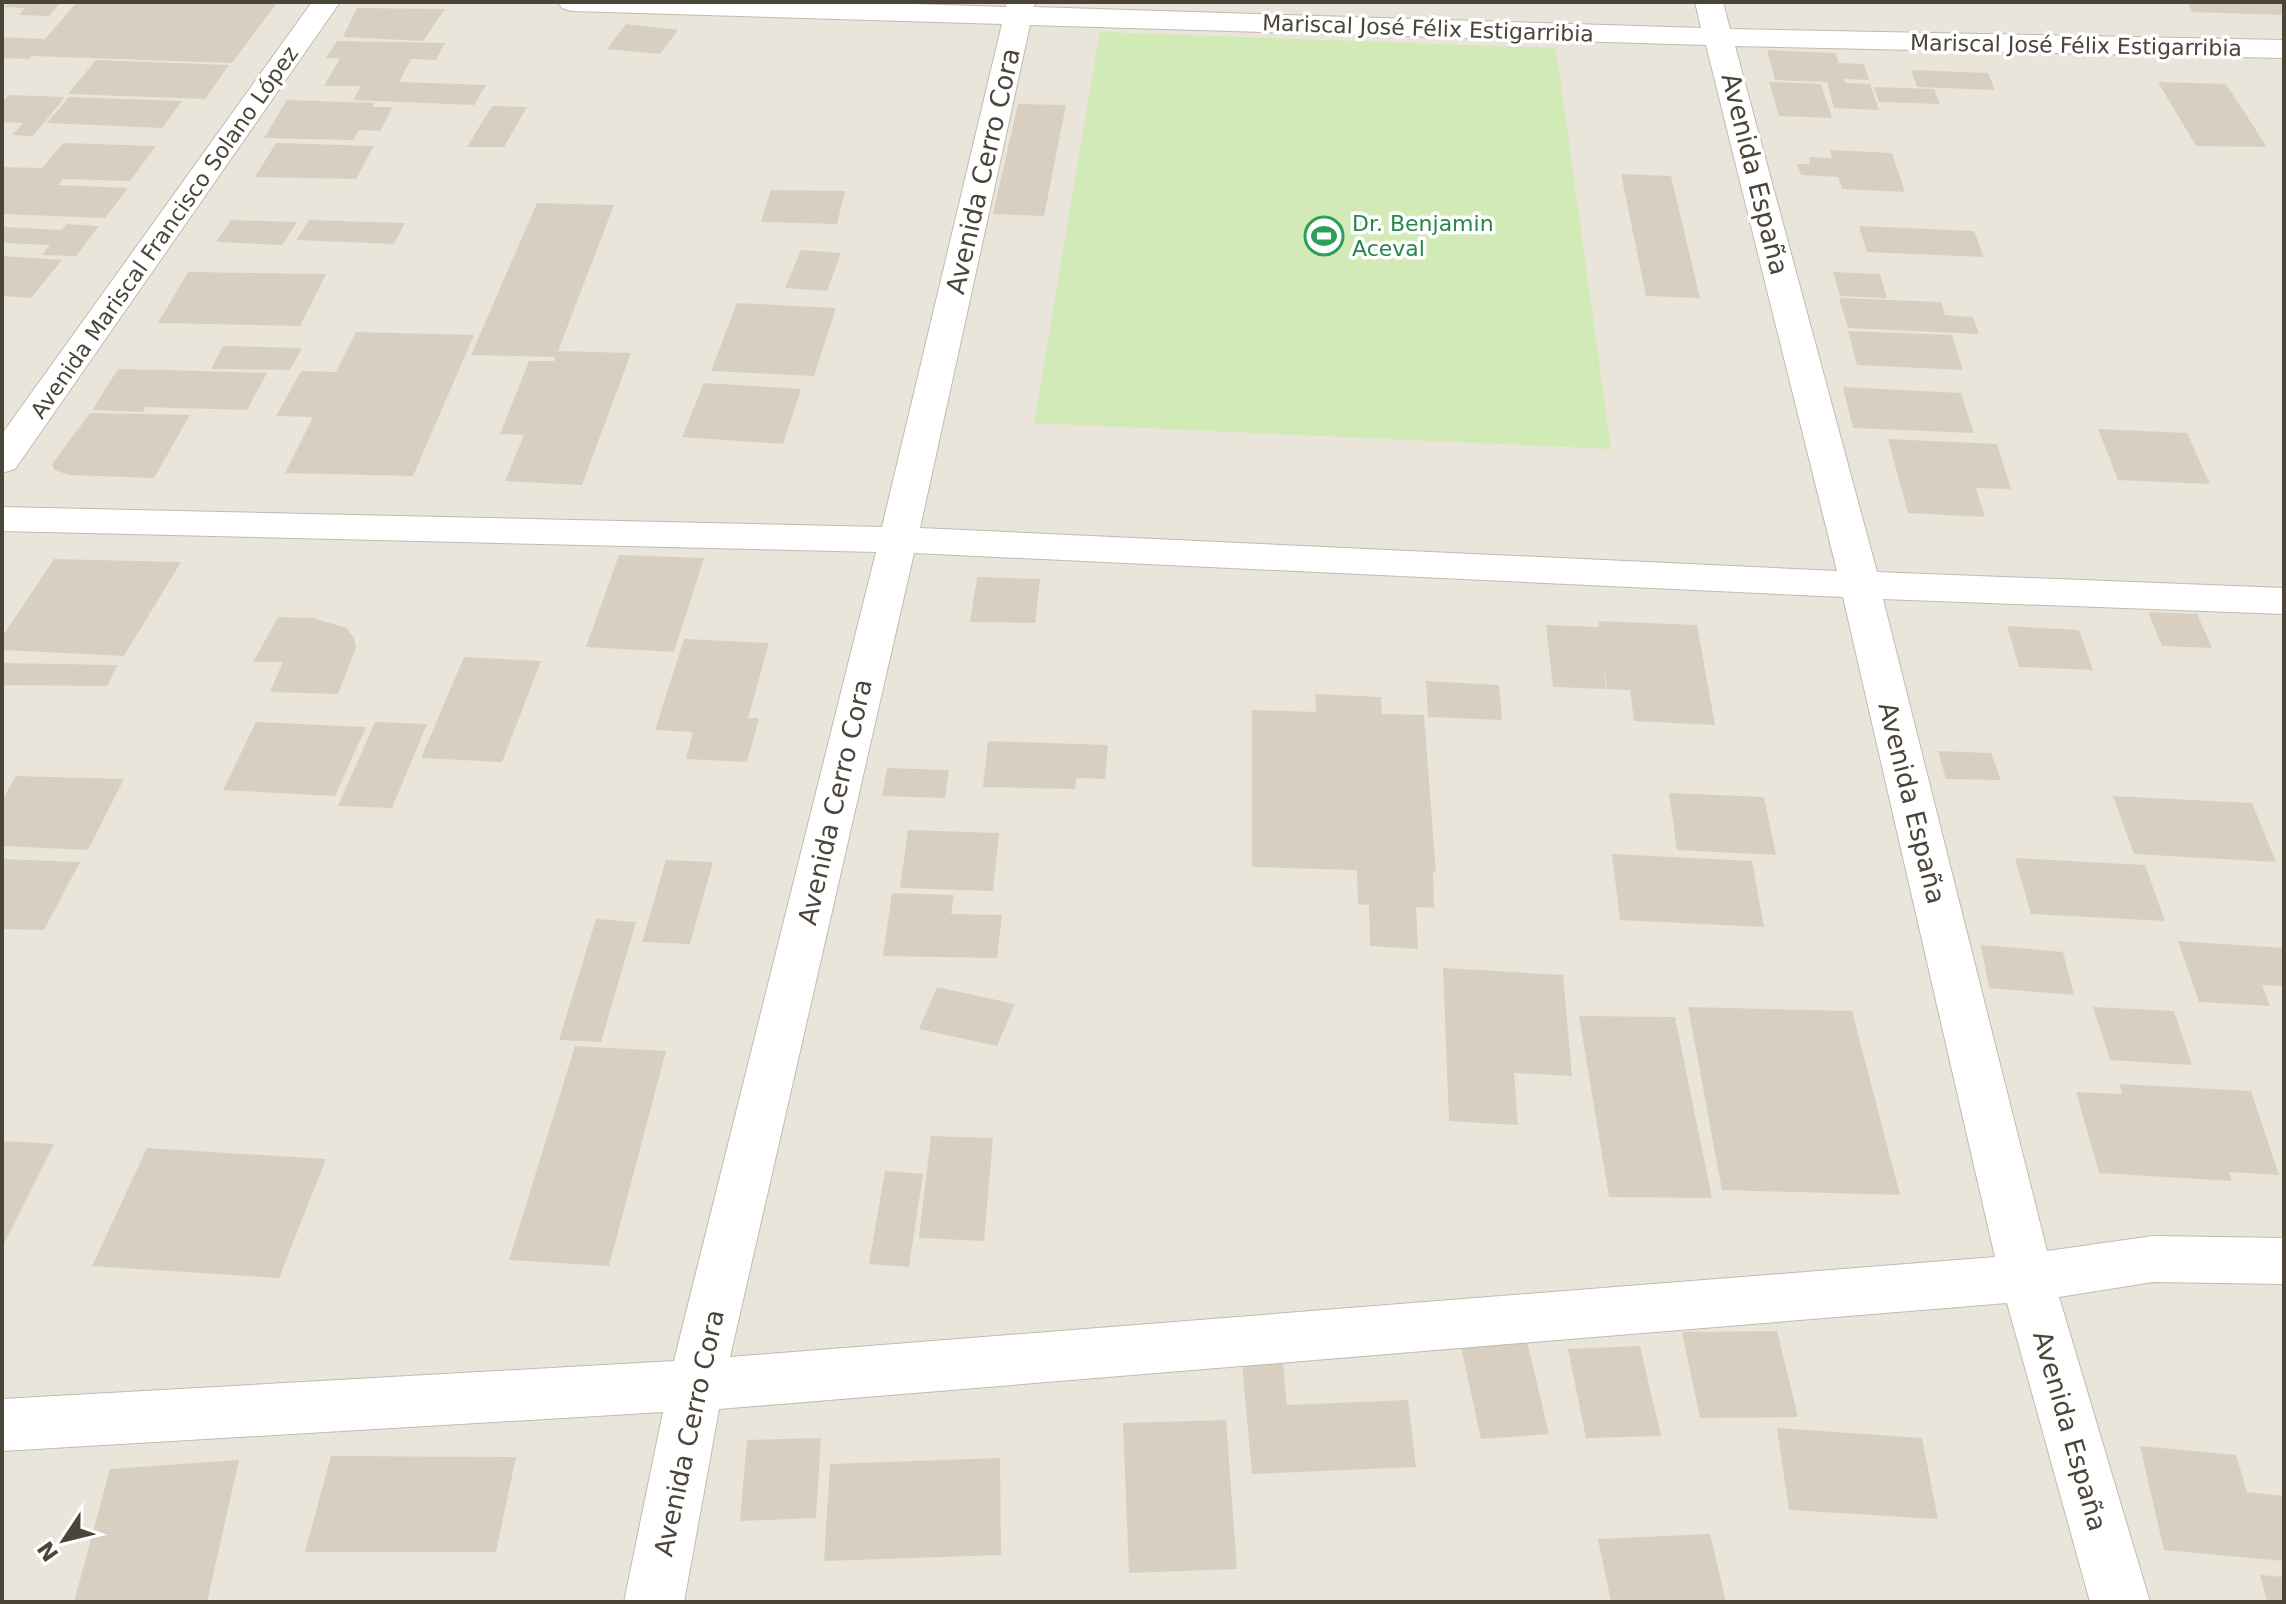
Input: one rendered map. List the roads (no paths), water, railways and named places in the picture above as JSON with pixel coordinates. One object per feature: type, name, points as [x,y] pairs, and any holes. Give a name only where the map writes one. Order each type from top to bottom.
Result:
[{"type":"street","name":"Avenida Mariscal Francisco Solano López","points":[[2,461],[326,2]]},
{"type":"street","name":"Mariscal José Félix Estigarribia","points":[[572,2],[1715,20],[2284,49]]},
{"type":"street","name":"Avenida Cerro Cora","points":[[654,1602],[696,1385],[898,540],[1020,8]]},
{"type":"street","name":"Avenida España","points":[[1715,20],[1860,585],[2027,1278],[2120,1602]]},
{"type":"street","points":[[2,519],[898,540],[1860,585],[2284,601]]},
{"type":"street","points":[[2,1425],[696,1385],[2027,1278],[2153,1259],[2284,1261]]},
{"type":"place","name":"Dr. Benjamin Aceval","points":[[1324,236]]}]
